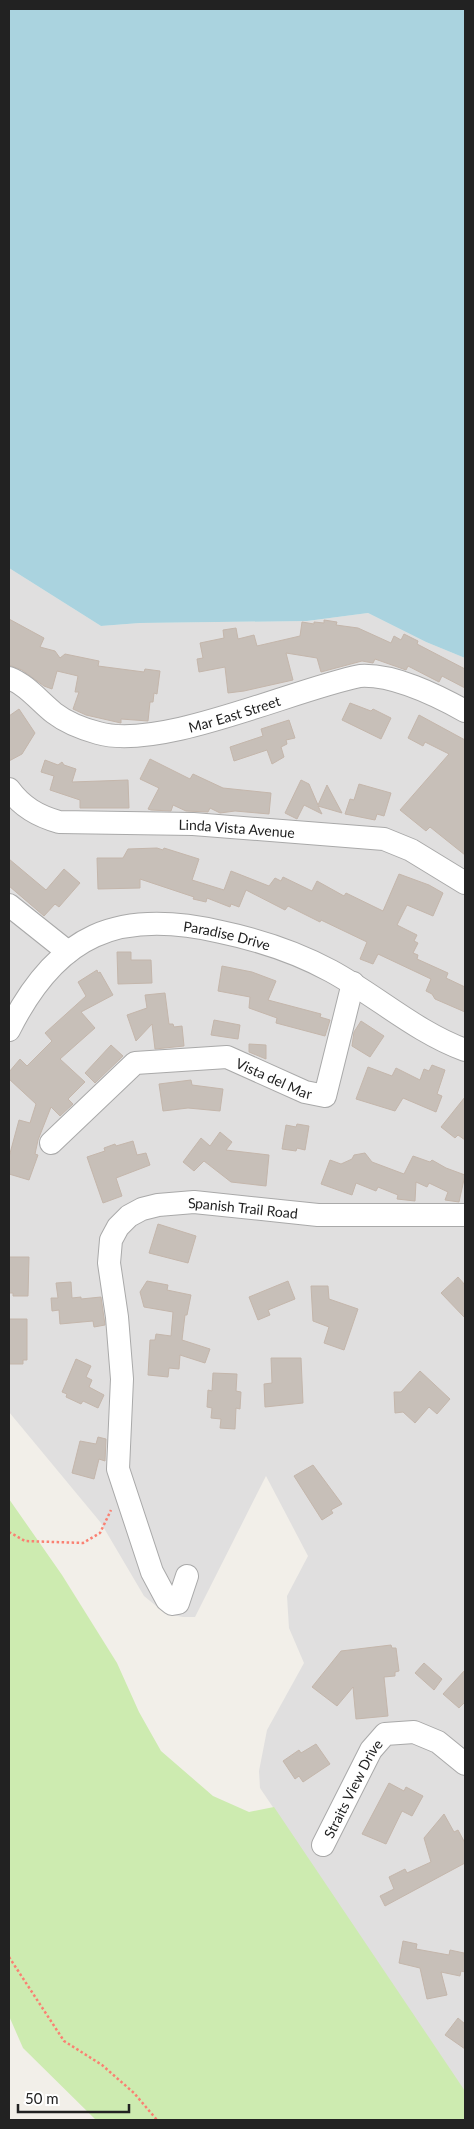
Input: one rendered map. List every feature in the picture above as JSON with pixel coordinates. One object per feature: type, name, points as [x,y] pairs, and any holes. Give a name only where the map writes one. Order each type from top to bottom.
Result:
[{"type":"street","name":"Mar East Street","points":[[9,678],[24,686],[55,714],[69,722],[101,734],[120,736],[165,731],[198,724],[360,676],[384,676],[465,711]]},
{"type":"street","name":"Linda Vista Avenue","points":[[9,789],[25,807],[39,817],[59,822],[193,824],[384,839],[410,850],[465,883]]},
{"type":"street","points":[[9,905],[68,952]]},
{"type":"street","name":"Paradise Drive","points":[[9,1030],[38,983],[68,952],[91,937],[112,928],[143,923],[175,924],[224,932],[271,945],[316,964],[353,983],[419,1028],[465,1050]]},
{"type":"street","name":"Vista del Mar","points":[[51,1143],[134,1063],[227,1057],[305,1092],[325,1096],[353,983]]},
{"type":"street","name":"Spanish Trail Road","points":[[187,1576],[178,1603],[172,1604],[167,1600],[152,1572],[118,1469],[122,1379],[117,1317],[109,1263],[111,1240],[123,1221],[142,1209],[158,1205],[194,1202],[318,1215],[462,1218]]},
{"type":"street","name":"Straits View Drive","points":[[323,1845],[366,1758],[384,1734],[414,1732],[438,1742],[465,1764]]},
{"type":"path","points":[[9,1532],[25,1541],[84,1542],[100,1533],[110,1516],[112,1508]]},
{"type":"path","points":[[9,1957],[64,2041],[102,2065],[134,2093],[157,2120]]},
{"type":"shaded area","points":[[9,568],[101,626],[140,623],[307,621],[368,613],[426,642],[465,658],[465,2092],[260,1788],[259,1771],[267,1730],[304,1663],[289,1628],[287,1596],[308,1556],[266,1476],[195,1617],[166,1614],[144,1596],[101,1523],[9,1412]]},
{"type":"green space","points":[[9,1499],[62,1575],[117,1663],[139,1712],[161,1751],[213,1796],[249,1812],[274,1807],[465,2091],[465,2120],[96,2120],[23,2048],[9,2016]]},
{"type":"water","points":[[9,9],[465,9],[465,658],[426,642],[368,613],[307,621],[140,623],[101,626],[9,568]]},
{"type":"building","points":[[9,619],[44,638],[40,647],[55,651],[60,658],[65,654],[99,661],[98,666],[144,672],[145,669],[160,671],[157,694],[154,693],[153,702],[150,702],[148,721],[121,719],[121,723],[86,715],[73,709],[79,692],[75,692],[78,676],[57,671],[52,689],[44,686],[22,670],[9,665]]},
{"type":"building","points":[[324,620],[337,622],[336,625],[358,628],[391,643],[394,636],[401,640],[404,634],[418,641],[417,644],[465,669],[465,688],[442,676],[439,682],[408,666],[406,670],[375,659],[373,663],[362,661],[321,672],[317,658],[286,653],[293,680],[244,691],[228,693],[225,667],[199,672],[197,659],[203,658],[200,643],[224,638],[223,630],[236,628],[238,639],[254,635],[257,646],[300,636],[302,622],[314,624],[314,622],[324,623]]},
{"type":"building","points":[[350,703],[371,711],[373,709],[391,718],[381,739],[342,720]]},
{"type":"building","points":[[19,709],[35,733],[22,754],[9,761],[9,716]]},
{"type":"building","points":[[419,715],[465,740],[465,855],[430,827],[426,831],[400,810],[449,754],[425,742],[423,746],[408,738]]},
{"type":"building","points":[[289,720],[295,738],[286,740],[287,744],[281,747],[284,757],[272,764],[267,750],[234,761],[230,747],[263,736],[261,729]]},
{"type":"building","points":[[150,759],[190,779],[193,774],[223,788],[271,793],[269,814],[235,811],[220,813],[210,808],[208,812],[186,811],[173,805],[171,811],[148,809],[159,788],[140,779]]},
{"type":"building","points":[[45,760],[58,765],[62,762],[64,765],[76,769],[72,782],[128,780],[129,808],[80,808],[80,800],[50,790],[54,776],[41,772]]},
{"type":"building","points":[[301,780],[309,784],[318,805],[327,785],[342,813],[318,806],[322,814],[304,805],[297,819],[285,813]]},
{"type":"building","points":[[359,784],[391,793],[384,816],[377,814],[375,820],[345,814],[350,799],[354,800]]},
{"type":"building","points":[[157,848],[163,850],[164,848],[199,859],[192,880],[224,890],[231,871],[269,886],[275,878],[281,881],[283,877],[312,891],[317,881],[344,896],[346,893],[383,911],[399,874],[429,885],[443,893],[433,916],[407,905],[397,925],[417,935],[414,941],[418,943],[413,953],[418,955],[417,959],[448,973],[446,978],[465,987],[465,1012],[435,999],[432,994],[426,991],[431,979],[378,954],[373,964],[360,959],[367,942],[288,906],[285,910],[246,890],[239,907],[231,904],[230,907],[207,898],[206,902],[193,899],[194,897],[140,879],[140,888],[98,889],[97,858],[123,858],[128,849]]},
{"type":"building","points":[[9,859],[46,890],[64,869],[80,883],[59,907],[55,904],[44,916],[9,886]]},
{"type":"building","points":[[117,952],[131,952],[131,960],[151,960],[152,983],[118,984]]},
{"type":"building","points":[[222,966],[252,972],[276,981],[268,1000],[321,1014],[320,1017],[330,1020],[325,1036],[276,1023],[277,1018],[249,1008],[250,997],[218,991]]},
{"type":"building","points":[[97,970],[113,995],[81,1012],[95,1028],[60,1059],[85,1082],[68,1099],[73,1104],[60,1116],[51,1107],[38,1140],[35,1154],[38,1155],[29,1180],[9,1174],[9,1157],[19,1120],[30,1123],[36,1104],[9,1079],[9,1072],[20,1059],[27,1066],[52,1041],[45,1033],[86,996],[78,982]]},
{"type":"building","points":[[165,993],[169,1024],[173,1024],[174,1027],[182,1026],[184,1046],[155,1049],[152,1024],[136,1041],[127,1015],[147,1008],[145,995]]},
{"type":"building","points":[[214,1020],[240,1025],[238,1039],[211,1035]]},
{"type":"building","points":[[361,1021],[384,1036],[370,1057],[352,1046],[354,1032]]},
{"type":"building","points":[[249,1044],[266,1045],[266,1059],[249,1052]]},
{"type":"building","points":[[111,1045],[123,1056],[95,1083],[85,1073]]},
{"type":"building","points":[[432,1065],[445,1070],[437,1094],[442,1096],[436,1112],[403,1098],[395,1111],[356,1099],[368,1067],[392,1076],[396,1068],[420,1080],[424,1069],[429,1071]]},
{"type":"building","points":[[191,1080],[192,1085],[223,1089],[220,1111],[188,1108],[163,1111],[159,1084]]},
{"type":"building","points":[[465,1097],[465,1140],[458,1135],[455,1138],[441,1127]]},
{"type":"building","points":[[297,1124],[309,1126],[305,1150],[297,1148],[296,1151],[282,1149],[286,1125],[296,1127]]},
{"type":"building","points":[[220,1132],[232,1142],[226,1150],[269,1155],[266,1186],[231,1182],[204,1161],[194,1171],[183,1162],[201,1138],[210,1146]]},
{"type":"building","points":[[133,1141],[137,1155],[146,1153],[150,1165],[116,1178],[122,1196],[103,1203],[87,1157],[105,1151],[104,1148],[115,1144],[116,1146]]},
{"type":"building","points":[[365,1153],[372,1162],[404,1174],[413,1156],[430,1162],[432,1160],[465,1175],[459,1202],[445,1200],[448,1192],[429,1183],[427,1187],[416,1182],[415,1201],[397,1199],[398,1195],[378,1187],[376,1191],[356,1183],[352,1195],[321,1184],[330,1160],[341,1164],[352,1159],[354,1155]]},
{"type":"building","points":[[158,1224],[196,1236],[188,1263],[149,1253]]},
{"type":"building","points":[[9,1257],[29,1257],[28,1296],[13,1296],[13,1293],[9,1293]]},
{"type":"building","points":[[458,1277],[465,1285],[465,1318],[441,1293]]},
{"type":"building","points":[[147,1281],[168,1285],[167,1290],[191,1295],[187,1315],[185,1315],[182,1340],[210,1349],[205,1363],[180,1355],[179,1369],[169,1368],[168,1377],[148,1375],[150,1340],[155,1340],[156,1334],[171,1336],[173,1312],[144,1307],[140,1292]]},
{"type":"building","points":[[288,1281],[295,1299],[268,1310],[270,1315],[258,1320],[249,1297]]},
{"type":"building","points":[[71,1282],[72,1298],[101,1297],[105,1325],[94,1327],[93,1321],[60,1324],[59,1310],[52,1311],[51,1298],[58,1298],[56,1283]]},
{"type":"building","points":[[311,1286],[328,1286],[329,1299],[358,1309],[344,1350],[324,1343],[329,1327],[313,1321]]},
{"type":"building","points":[[9,1319],[27,1319],[27,1360],[23,1360],[23,1364],[9,1364]]},
{"type":"building","points":[[271,1358],[301,1358],[303,1403],[265,1407],[264,1384],[272,1383]]},
{"type":"building","points":[[76,1359],[91,1366],[86,1377],[92,1380],[89,1387],[104,1395],[98,1408],[83,1401],[81,1404],[66,1397],[67,1394],[62,1392]]},
{"type":"building","points":[[420,1371],[450,1399],[437,1414],[429,1407],[415,1423],[403,1412],[395,1413],[394,1392],[401,1392]]},
{"type":"building","points":[[213,1373],[237,1374],[236,1391],[241,1392],[240,1409],[236,1408],[235,1429],[220,1428],[221,1419],[211,1418],[212,1408],[207,1407],[208,1390],[212,1391]]},
{"type":"building","points":[[98,1437],[106,1439],[105,1461],[99,1459],[94,1479],[72,1473],[80,1441],[96,1444]]},
{"type":"building","points":[[313,1465],[342,1504],[331,1510],[333,1513],[322,1520],[294,1476]]},
{"type":"building","points":[[391,1645],[392,1648],[396,1648],[399,1671],[395,1672],[395,1676],[384,1677],[388,1716],[356,1719],[353,1687],[337,1706],[312,1687],[341,1651]]},
{"type":"building","points":[[424,1663],[442,1679],[434,1690],[415,1673]]},
{"type":"building","points":[[465,1670],[465,1702],[459,1708],[443,1694]]},
{"type":"building","points":[[316,1744],[330,1764],[303,1782],[299,1776],[295,1779],[283,1761],[299,1750],[301,1753]]},
{"type":"building","points":[[389,1783],[404,1791],[406,1787],[423,1796],[412,1816],[402,1811],[386,1844],[362,1834]]},
{"type":"building","points":[[444,1814],[454,1832],[458,1830],[465,1843],[465,1863],[385,1906],[380,1896],[394,1889],[389,1877],[405,1869],[407,1873],[431,1862],[424,1838]]},
{"type":"building","points":[[403,1941],[417,1944],[416,1949],[449,1955],[450,1950],[464,1953],[465,1972],[461,1971],[460,1976],[441,1972],[447,1995],[427,1999],[420,1968],[399,1963]]},
{"type":"building","points":[[458,2018],[465,2024],[465,2049],[445,2035]]}]
